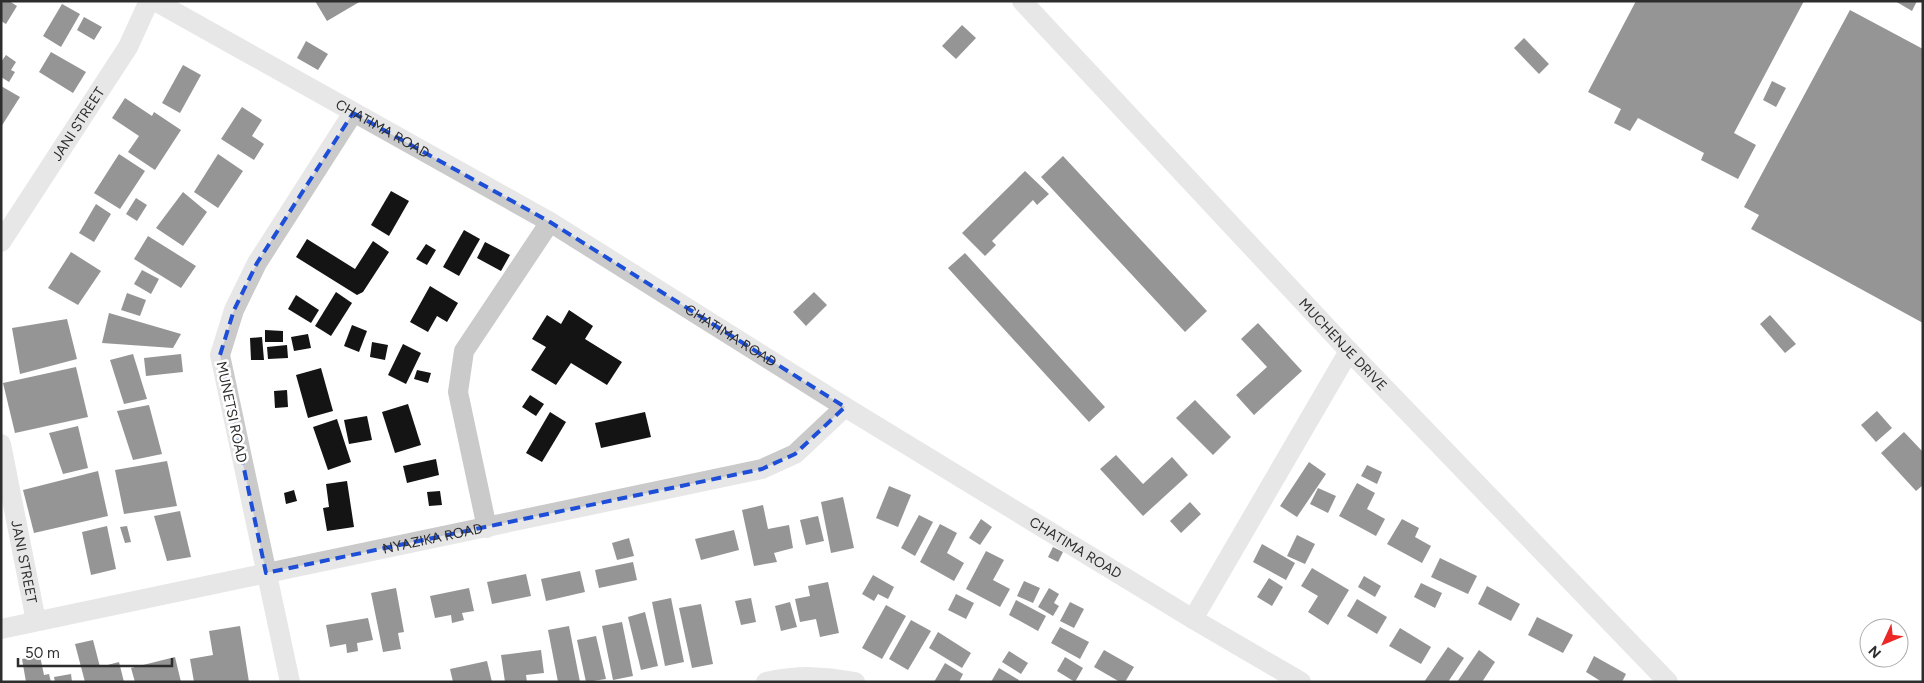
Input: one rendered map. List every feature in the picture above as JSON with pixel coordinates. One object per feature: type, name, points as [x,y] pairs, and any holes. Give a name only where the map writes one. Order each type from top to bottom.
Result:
[{"type":"street","name":"JANI STREET","points":[[1,242],[128,47],[149,1]]},
{"type":"street","name":"CHATIMA ROAD","points":[[155,1],[550,222],[845,408],[1193,619],[1301,682]]},
{"type":"street","name":"MUCHENJE DRIVE","points":[[1022,1],[1349,351],[1668,682]]},
{"type":"street","name":"MUNETSI ROAD","points":[[290,682],[220,355],[234,310],[257,263],[353,113]]},
{"type":"street","points":[[487,528],[458,392],[464,350],[550,222]]},
{"type":"street","points":[[1193,619],[1349,351]]},
{"type":"street","name":"NYAZIKA ROAD","points":[[1,628],[487,528],[762,469],[795,454],[845,408]]},
{"type":"street","name":"JANI STREET","points":[[1,444],[36,621]]},
{"type":"street","points":[[766,682],[787,677],[824,676],[854,682]]},
{"type":"highlighted area","points":[[353,113],[550,222],[845,407],[795,454],[762,469],[266,573],[220,355],[234,310],[257,263]]},
{"type":"building","points":[[3,1],[9,1],[17,6],[6,24],[1,21],[1,4]]},
{"type":"building","points":[[315,1],[361,1],[327,21]]},
{"type":"building","points":[[1636,1],[1804,1],[1734,133],[1756,145],[1738,179],[1701,160],[1704,153],[1638,118],[1630,131],[1614,123],[1621,109],[1588,92]]},
{"type":"building","points":[[1895,1],[1917,1],[1912,11]]},
{"type":"building","points":[[62,4],[80,14],[61,47],[43,36]]},
{"type":"building","points":[[1850,10],[1923,49],[1923,323],[1751,229],[1759,215],[1744,207]]},
{"type":"building","points":[[84,17],[102,27],[94,40],[77,30]]},
{"type":"building","points":[[962,25],[976,38],[956,59],[942,46]]},
{"type":"building","points":[[1524,38],[1549,64],[1539,74],[1514,48]]},
{"type":"building","points":[[306,41],[328,54],[318,70],[297,58]]},
{"type":"building","points":[[51,52],[86,72],[73,93],[39,72]]},
{"type":"building","points":[[6,55],[16,62],[11,70],[15,72],[9,82],[1,77],[1,62]]},
{"type":"building","points":[[183,65],[201,75],[180,113],[162,103]]},
{"type":"building","points":[[1772,81],[1786,88],[1776,107],[1763,100]]},
{"type":"building","points":[[1,86],[20,97],[1,127]]},
{"type":"building","points":[[125,98],[152,116],[154,112],[181,130],[155,170],[128,152],[139,136],[112,118]]},
{"type":"building","points":[[242,107],[262,120],[252,136],[264,144],[254,160],[221,139]]},
{"type":"building","points":[[119,154],[145,171],[120,209],[94,193]]},
{"type":"building","points":[[218,154],[243,171],[218,208],[194,192]]},
{"type":"building","points":[[1063,156],[1207,311],[1185,332],[1041,177]]},
{"type":"building","points":[[1025,171],[1049,194],[1037,205],[1033,200],[992,241],[996,245],[985,256],[962,233]]},
{"type":"building","points":[[391,191],[409,201],[389,236],[371,225]]},
{"type":"building","points":[[183,192],[207,212],[183,246],[156,228]]},
{"type":"building","points":[[136,198],[147,205],[137,221],[126,214]]},
{"type":"building","points":[[96,204],[111,214],[94,242],[79,233]]},
{"type":"building","points":[[464,230],[480,239],[459,276],[443,267]]},
{"type":"building","points":[[148,236],[196,266],[181,288],[134,259]]},
{"type":"building","points":[[307,239],[355,269],[373,241],[389,252],[363,292],[357,295],[296,257]]},
{"type":"building","points":[[485,242],[510,255],[501,271],[477,258]]},
{"type":"building","points":[[426,244],[436,250],[427,265],[416,259]]},
{"type":"building","points":[[71,252],[101,271],[78,305],[48,288]]},
{"type":"building","points":[[965,253],[1105,407],[1089,422],[948,268]]},
{"type":"building","points":[[142,270],[159,279],[151,294],[134,284]]},
{"type":"building","points":[[430,286],[458,303],[447,322],[437,316],[428,332],[410,322]]},
{"type":"building","points":[[336,292],[352,303],[331,336],[315,326]]},
{"type":"building","points":[[814,292],[827,305],[806,326],[793,312]]},
{"type":"building","points":[[127,293],[146,300],[140,316],[121,310]]},
{"type":"building","points":[[296,295],[319,310],[311,323],[288,309]]},
{"type":"building","points":[[569,310],[593,326],[585,339],[622,362],[607,385],[571,363],[556,385],[531,370],[546,347],[532,339],[547,315],[561,324]]},
{"type":"building","points":[[109,313],[181,334],[173,348],[102,343]]},
{"type":"building","points":[[1770,315],[1796,344],[1785,353],[1760,324]]},
{"type":"building","points":[[67,319],[77,359],[20,374],[12,328]]},
{"type":"building","points":[[1258,323],[1302,371],[1254,415],[1236,395],[1267,367],[1241,339]]},
{"type":"building","points":[[352,325],[367,331],[359,352],[344,346]]},
{"type":"building","points":[[265,330],[283,331],[283,342],[265,342]]},
{"type":"building","points":[[308,334],[311,348],[294,351],[291,337]]},
{"type":"building","points":[[262,337],[264,360],[251,360],[250,338]]},
{"type":"building","points":[[372,342],[388,345],[385,360],[370,357]]},
{"type":"building","points":[[403,344],[421,353],[406,384],[388,375]]},
{"type":"building","points":[[287,345],[288,358],[268,359],[267,347]]},
{"type":"building","points":[[133,354],[147,399],[124,404],[110,360]]},
{"type":"building","points":[[181,354],[183,372],[146,376],[144,358]]},
{"type":"building","points":[[76,367],[88,417],[15,433],[3,383]]},
{"type":"building","points":[[321,368],[333,411],[308,418],[296,375]]},
{"type":"building","points":[[417,370],[431,373],[428,383],[414,379]]},
{"type":"building","points":[[287,390],[288,407],[275,408],[274,391]]},
{"type":"building","points":[[530,395],[544,404],[536,416],[522,407]]},
{"type":"building","points":[[1195,400],[1231,437],[1213,455],[1176,418]]},
{"type":"building","points":[[408,404],[421,445],[395,453],[382,412]]},
{"type":"building","points":[[149,405],[162,454],[133,460],[117,411]]},
{"type":"building","points":[[1877,411],[1892,428],[1876,442],[1861,425]]},
{"type":"building","points":[[550,412],[566,422],[542,462],[526,453]]},
{"type":"building","points":[[645,412],[651,437],[601,448],[595,423]]},
{"type":"building","points":[[367,416],[372,440],[349,444],[344,420]]},
{"type":"building","points":[[337,419],[351,462],[328,470],[313,427]]},
{"type":"building","points":[[78,426],[88,468],[63,474],[49,433]]},
{"type":"building","points":[[1904,432],[1923,452],[1923,485],[1916,491],[1881,453]]},
{"type":"building","points":[[1116,455],[1143,484],[1172,457],[1188,475],[1143,516],[1100,469]]},
{"type":"building","points":[[436,459],[439,475],[407,483],[403,466]]},
{"type":"building","points":[[167,461],[177,506],[124,514],[115,470]]},
{"type":"building","points":[[1309,462],[1326,474],[1297,517],[1280,506]]},
{"type":"building","points":[[1367,465],[1382,472],[1377,484],[1361,476]]},
{"type":"building","points":[[98,471],[108,516],[34,533],[23,490]]},
{"type":"building","points":[[347,481],[354,527],[327,531],[323,508],[329,507],[326,484]]},
{"type":"building","points":[[1357,483],[1375,493],[1367,509],[1385,519],[1376,536],[1339,516]]},
{"type":"building","points":[[889,486],[911,495],[898,527],[876,518]]},
{"type":"building","points":[[1318,488],[1336,496],[1328,513],[1310,504]]},
{"type":"building","points":[[294,490],[297,501],[286,504],[284,493]]},
{"type":"building","points":[[440,491],[442,505],[429,506],[427,492]]},
{"type":"building","points":[[843,497],[854,548],[831,553],[821,502]]},
{"type":"building","points":[[1190,502],[1201,514],[1181,533],[1170,521]]},
{"type":"building","points":[[763,505],[768,529],[789,525],[793,548],[774,553],[777,562],[754,566],[742,510]]},
{"type":"building","points":[[180,511],[191,557],[167,561],[154,516]]},
{"type":"building","points":[[919,515],[933,522],[915,556],[901,548]]},
{"type":"building","points":[[818,516],[824,541],[806,545],[800,520]]},
{"type":"building","points":[[981,519],[992,527],[980,545],[969,538]]},
{"type":"building","points":[[1402,519],[1419,528],[1415,537],[1431,546],[1422,563],[1387,544]]},
{"type":"building","points":[[940,524],[957,533],[947,553],[964,563],[954,581],[920,562]]},
{"type":"building","points":[[107,526],[116,569],[91,575],[82,532]]},
{"type":"building","points":[[127,526],[131,542],[125,543],[120,527]]},
{"type":"building","points":[[734,530],[739,550],[701,560],[695,539]]},
{"type":"building","points":[[1297,535],[1315,544],[1305,564],[1287,556]]},
{"type":"building","points":[[629,538],[634,556],[617,560],[612,543]]},
{"type":"building","points":[[1262,544],[1295,563],[1286,580],[1253,562]]},
{"type":"building","points":[[1053,547],[1063,552],[1058,562],[1048,557]]},
{"type":"building","points":[[986,551],[1004,560],[993,580],[1010,589],[1000,607],[966,589]]},
{"type":"building","points":[[1440,558],[1477,576],[1468,594],[1431,577]]},
{"type":"building","points":[[633,562],[637,580],[599,588],[595,570]]},
{"type":"building","points":[[1312,568],[1349,590],[1328,625],[1308,612],[1318,596],[1301,586]]},
{"type":"building","points":[[580,571],[585,592],[546,601],[541,579]]},
{"type":"building","points":[[526,574],[531,596],[492,604],[487,582]]},
{"type":"building","points":[[873,575],[894,587],[888,599],[878,594],[874,601],[862,594]]},
{"type":"building","points":[[1364,576],[1381,586],[1375,597],[1358,587]]},
{"type":"building","points":[[1269,578],[1283,587],[1272,606],[1257,597]]},
{"type":"building","points":[[1024,581],[1040,588],[1033,603],[1017,596]]},
{"type":"building","points":[[828,582],[839,633],[820,637],[816,619],[800,622],[795,599],[810,596],[808,586]]},
{"type":"building","points":[[1421,583],[1442,593],[1435,608],[1414,597]]},
{"type":"building","points":[[1487,586],[1520,604],[1511,621],[1478,604]]},
{"type":"building","points":[[396,588],[404,632],[398,633],[401,649],[383,652],[371,593]]},
{"type":"building","points":[[469,588],[474,611],[462,613],[464,620],[452,623],[451,615],[435,618],[430,596]]},
{"type":"building","points":[[1049,588],[1059,594],[1054,603],[1059,606],[1053,616],[1038,607]]},
{"type":"building","points":[[956,594],[974,603],[966,619],[948,610]]},
{"type":"building","points":[[671,598],[684,662],[665,666],[652,602]]},
{"type":"building","points":[[751,598],[756,622],[741,625],[735,601]]},
{"type":"building","points":[[1357,599],[1387,617],[1377,634],[1347,616]]},
{"type":"building","points":[[1016,600],[1046,616],[1038,631],[1009,615]]},
{"type":"building","points":[[790,602],[797,627],[781,631],[775,606]]},
{"type":"building","points":[[1070,602],[1084,609],[1074,628],[1060,621]]},
{"type":"building","points":[[701,604],[713,664],[692,668],[679,608]]},
{"type":"building","points":[[886,605],[906,616],[882,659],[862,648]]},
{"type":"building","points":[[645,612],[658,666],[641,670],[628,617]]},
{"type":"building","points":[[1537,617],[1573,635],[1563,653],[1528,635]]},
{"type":"building","points":[[368,618],[373,640],[357,643],[358,651],[347,653],[346,644],[330,647],[326,625]]},
{"type":"building","points":[[911,620],[931,631],[908,670],[889,659]]},
{"type":"building","points":[[622,622],[633,676],[613,680],[602,626]]},
{"type":"building","points":[[240,626],[249,682],[194,682],[190,659],[213,655],[209,631]]},
{"type":"building","points":[[569,626],[580,682],[558,682],[548,630]]},
{"type":"building","points":[[1060,627],[1089,642],[1080,659],[1051,643]]},
{"type":"building","points":[[1400,628],[1431,647],[1421,664],[1389,646]]},
{"type":"building","points":[[938,632],[971,653],[962,668],[929,648]]},
{"type":"building","points":[[596,636],[606,679],[586,682],[577,640]]},
{"type":"building","points":[[93,640],[100,667],[119,662],[124,682],[85,682],[75,644]]},
{"type":"building","points":[[1448,647],[1464,658],[1448,682],[1424,682]]},
{"type":"building","points":[[541,650],[544,673],[526,675],[527,682],[505,682],[501,655]]},
{"type":"building","points":[[1104,650],[1134,667],[1125,682],[1120,682],[1094,667]]},
{"type":"building","points":[[1479,650],[1495,662],[1482,682],[1457,682]]},
{"type":"building","points":[[1009,651],[1028,663],[1021,674],[1002,662]]},
{"type":"building","points":[[40,656],[44,675],[49,674],[51,682],[26,682],[22,659]]},
{"type":"building","points":[[1594,656],[1626,674],[1622,682],[1602,682],[1586,672]]},
{"type":"building","points":[[175,657],[181,682],[135,682],[131,668]]},
{"type":"building","points":[[1065,657],[1083,668],[1075,682],[1057,671]]},
{"type":"building","points":[[487,661],[492,682],[453,682],[450,669]]},
{"type":"building","points":[[945,663],[963,674],[959,682],[934,682]]},
{"type":"building","points":[[999,668],[1019,680],[1018,682],[991,682]]},
{"type":"building","points":[[71,674],[72,682],[55,682],[54,677]]}]
